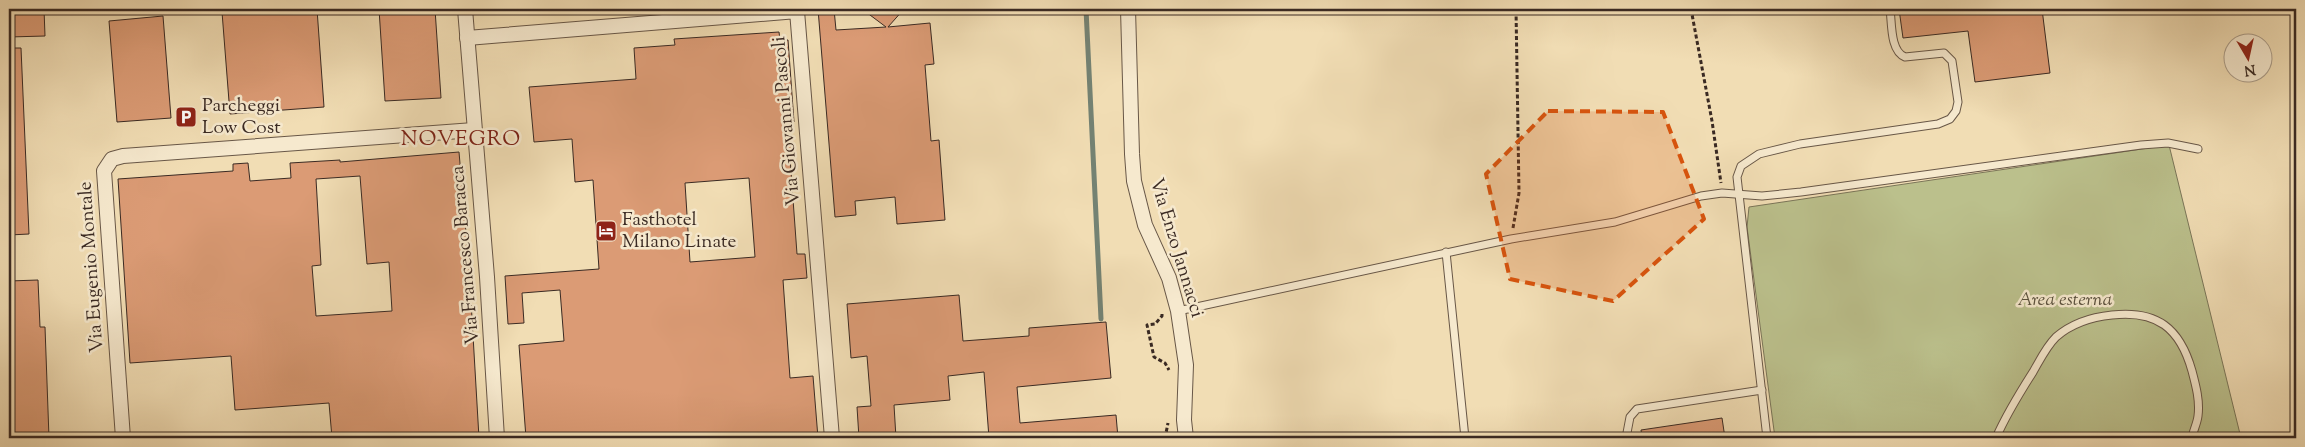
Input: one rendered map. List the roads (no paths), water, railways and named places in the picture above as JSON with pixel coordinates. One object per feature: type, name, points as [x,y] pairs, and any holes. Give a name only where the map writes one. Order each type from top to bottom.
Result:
[{"type":"street","name":"Via Francesco Baracca","points":[[465,9],[483,227],[497,438]]},
{"type":"street","name":"Via Enzo Jannacci","points":[[1128,9],[1132,163],[1136,190],[1146,225],[1169,278],[1178,311],[1186,365],[1184,420],[1186,438]]},
{"type":"street","name":"Via Giovanni Pascoli","points":[[468,38],[797,10],[832,438]]},
{"type":"street","name":"Via Eugenio Montale","points":[[123,438],[104,171],[112,159],[123,156],[474,130]]},
{"type":"street","points":[[1179,438],[1184,420]]},
{"type":"lane","points":[[1767,438],[1737,177],[1742,166],[1760,154],[1800,144],[1938,124],[1950,119],[1956,111],[1958,102],[1952,61],[1944,53],[1905,57],[1900,55],[1895,47],[1890,9]]},
{"type":"lane","points":[[1178,311],[1446,252],[1615,222],[1701,196],[1722,193],[1762,196],[1801,192],[2168,142],[2198,149]]},
{"type":"lane","points":[[1446,252],[1465,438]]},
{"type":"lane","points":[[1996,438],[2016,399],[2056,337],[2087,320],[2122,314],[2141,314],[2158,320],[2169,328],[2183,346],[2195,381],[2198,402],[2198,417],[2192,438]]},
{"type":"lane","points":[[1626,438],[1630,417],[1637,410],[1762,390]]},
{"type":"waterway","points":[[1086,9],[1101,319]]},
{"type":"place","name":"Parcheggi Low Cost","points":[[186,117]]},
{"type":"place","name":"Fasthotel Milano Linate","points":[[606,231]]},
{"type":"district","name":"NOVEGRO","points":[[461,140]]},
{"type":"park label","name":"Area esterna","points":[[2065,300]]}]
